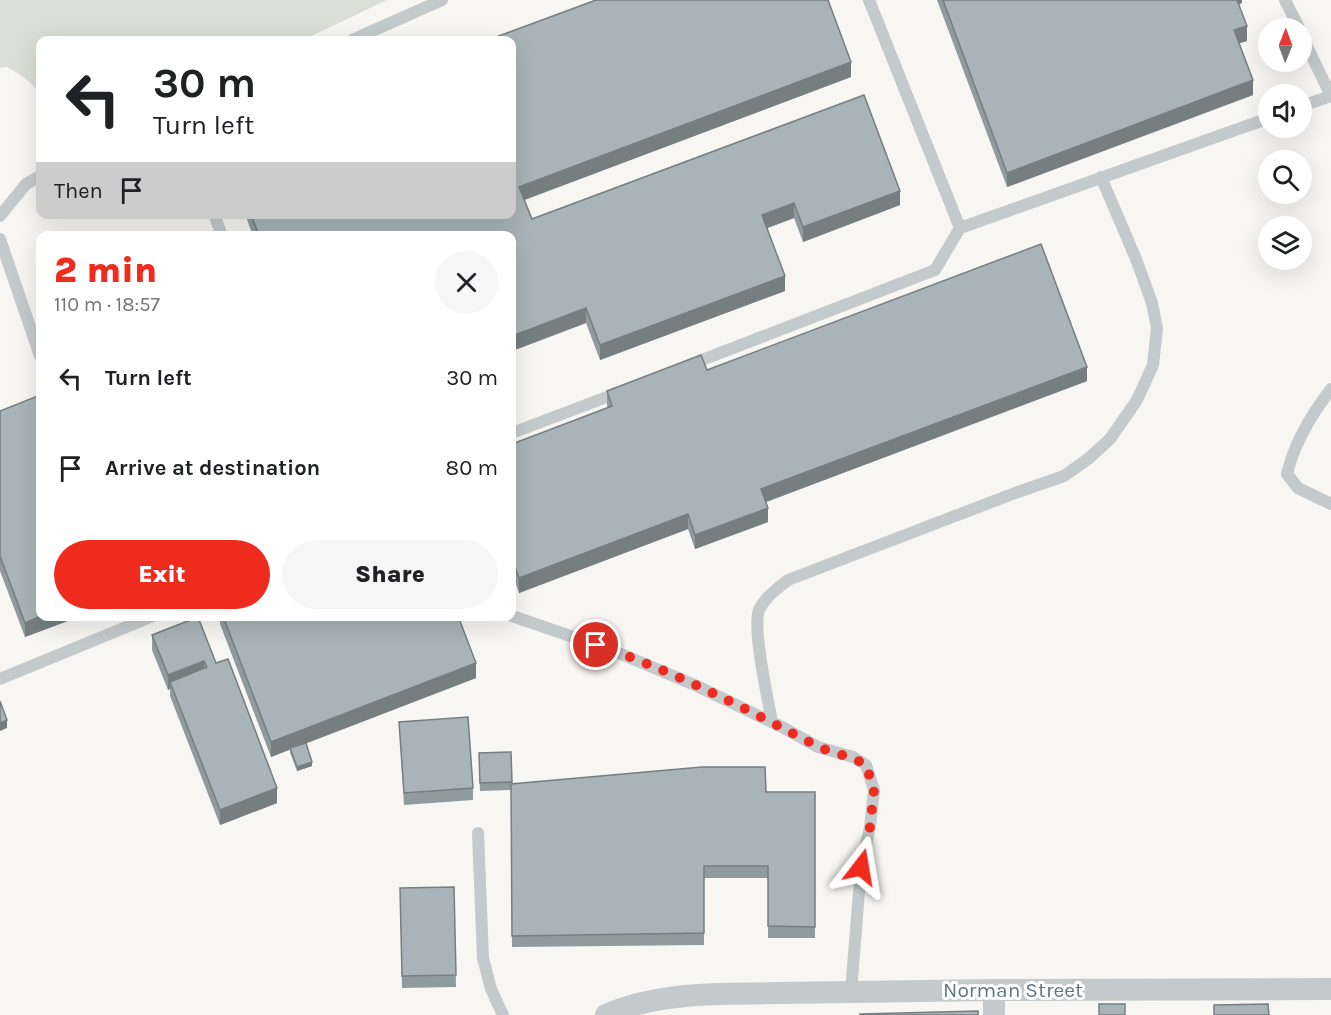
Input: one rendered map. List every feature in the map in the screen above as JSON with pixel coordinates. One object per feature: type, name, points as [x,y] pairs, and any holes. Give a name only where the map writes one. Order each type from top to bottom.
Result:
[{"type":"street","name":"Norman Street","points":[[606,1015],[622,1007],[695,995],[994,990],[1331,989]]},
{"type":"street","points":[[994,990],[994,1015]]},
{"type":"lane","points":[[361,36],[442,0]]},
{"type":"lane","points":[[869,0],[960,228]]},
{"type":"lane","points":[[1285,0],[1294,18]]},
{"type":"lane","points":[[1312,57],[1331,96],[1312,103]]},
{"type":"lane","points":[[679,369],[935,270],[960,228],[1258,122]]},
{"type":"lane","points":[[772,722],[759,648],[758,612],[768,596],[788,580],[1064,476],[1110,439],[1137,400],[1153,365],[1157,328],[1152,303],[1136,259],[1101,177]]},
{"type":"lane","points":[[0,216],[26,184],[36,178]]},
{"type":"lane","points":[[0,239],[36,344]]},
{"type":"lane","points":[[516,431],[634,386]]},
{"type":"lane","points":[[1331,389],[1319,405],[1292,455],[1287,474],[1298,488],[1331,504]]},
{"type":"lane","points":[[516,616],[614,651],[697,686],[818,747],[853,757],[866,765],[874,790],[870,827],[861,867],[851,992]]},
{"type":"lane","points":[[0,679],[141,621]]},
{"type":"lane","points":[[478,833],[483,958],[491,989],[503,1015]]},
{"type":"shaded area","points":[[0,0],[387,0],[311,36],[36,36],[36,90],[7,67],[0,68]]},
{"type":"building","points":[[596,0],[828,0],[851,62],[519,187],[532,219],[864,95],[900,191],[803,227],[794,203],[762,215],[785,276],[600,345],[586,308],[516,334],[516,231],[257,231],[253,219],[516,219],[516,36],[499,36]]},
{"type":"building","points":[[943,0],[1237,0],[1247,26],[1234,30],[1253,80],[1007,173]]},
{"type":"building","points":[[1041,244],[1087,367],[761,489],[768,508],[695,535],[688,514],[519,578],[516,569],[516,442],[612,406],[607,391],[701,355],[707,370]]},
{"type":"building","points":[[36,397],[36,618],[25,623],[0,556],[0,411]]},
{"type":"building","points":[[188,621],[200,621],[216,663],[228,659],[277,788],[220,810],[170,682],[207,667],[204,661],[168,675],[152,635]]},
{"type":"building","points":[[225,621],[460,621],[476,663],[271,742]]},
{"type":"building","points":[[0,701],[7,720],[0,723]]},
{"type":"building","points":[[468,717],[473,788],[404,793],[399,722]]},
{"type":"building","points":[[306,743],[312,762],[297,767],[290,748]]},
{"type":"building","points":[[511,752],[512,782],[480,783],[479,753]]},
{"type":"building","points":[[702,767],[765,767],[766,792],[815,792],[815,927],[768,926],[768,866],[704,866],[704,933],[512,936],[511,784]]},
{"type":"building","points":[[454,887],[456,975],[402,976],[400,888]]},
{"type":"building","points":[[1099,1004],[1125,1004],[1125,1015],[1099,1015]]},
{"type":"building","points":[[1268,1004],[1269,1015],[1214,1015],[1214,1005]]},
{"type":"building","points":[[978,1011],[978,1015],[860,1015],[860,1014]]},
{"type":"route","points":[[596,645],[697,686],[818,747],[853,757],[866,765],[874,790],[870,827],[861,867]]}]
